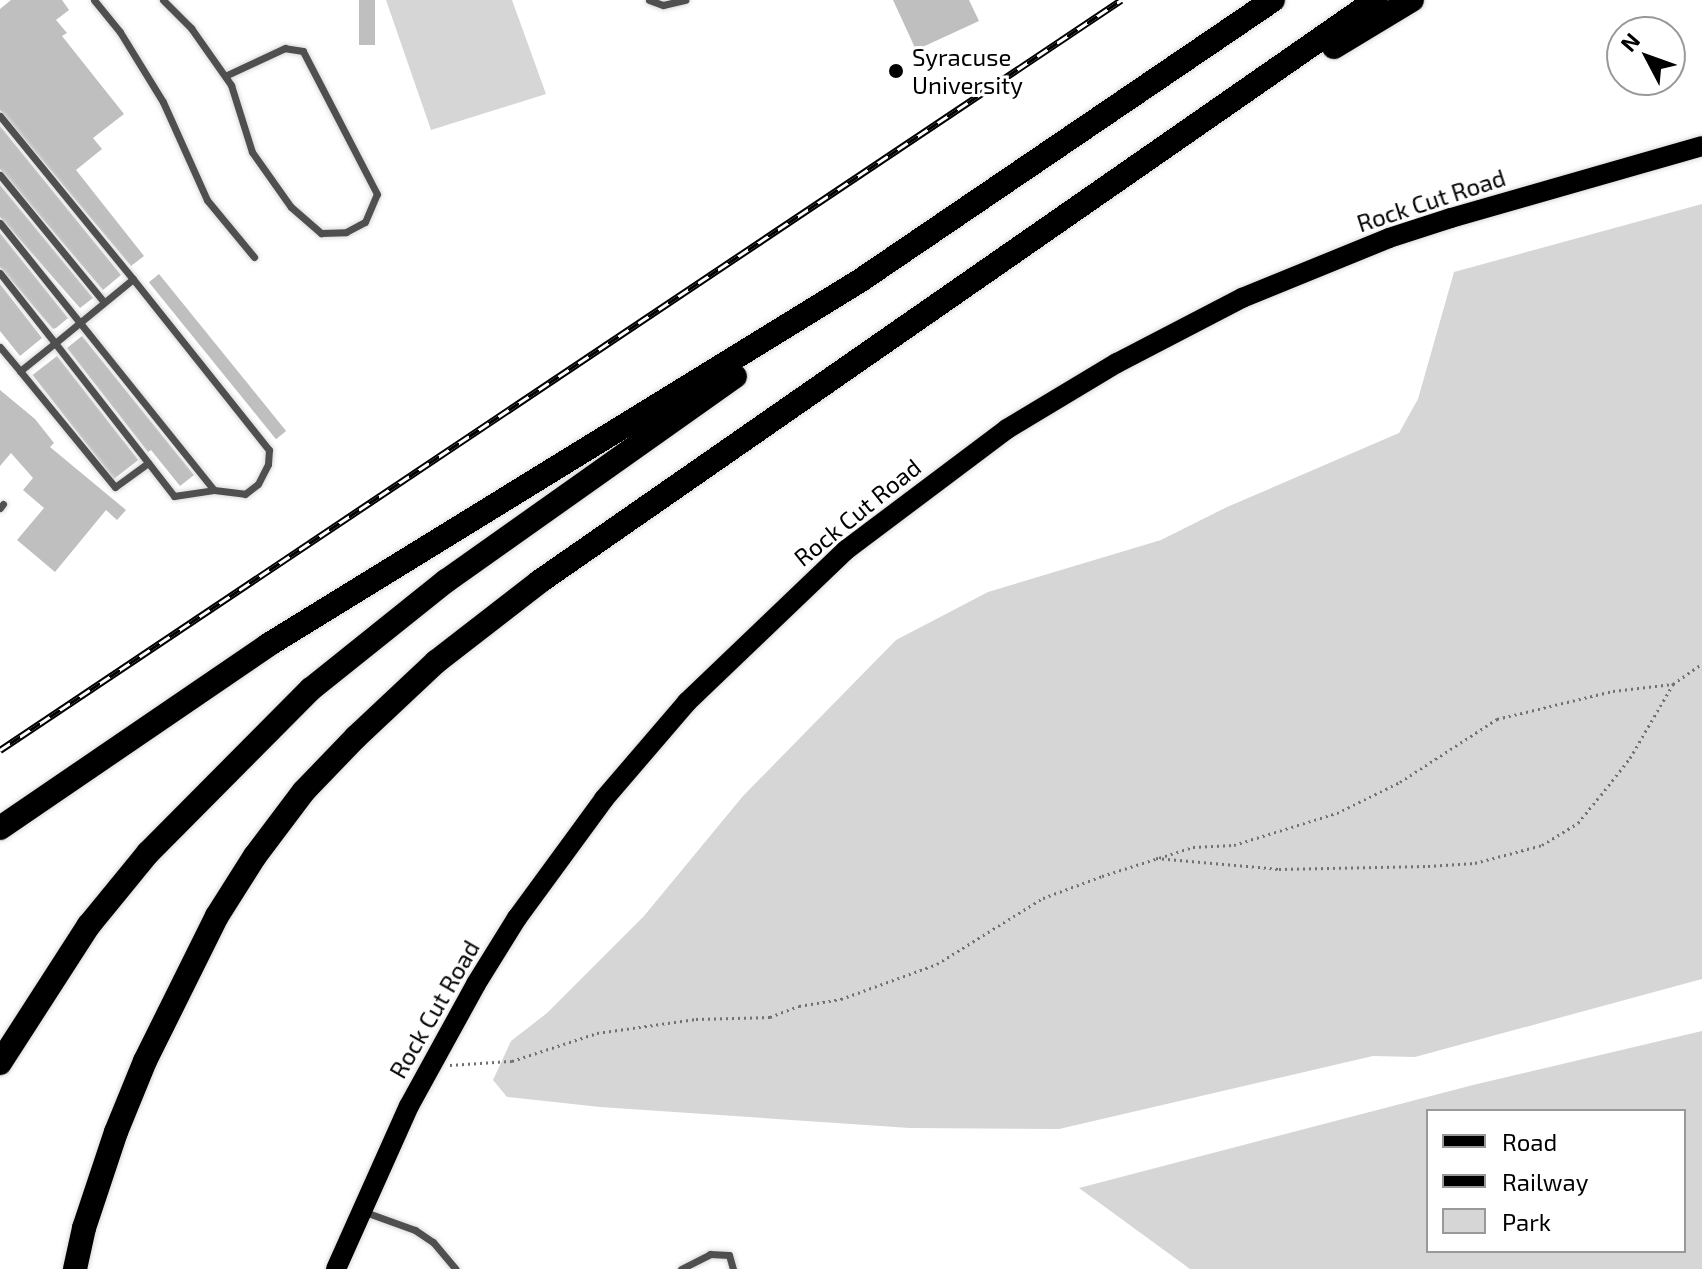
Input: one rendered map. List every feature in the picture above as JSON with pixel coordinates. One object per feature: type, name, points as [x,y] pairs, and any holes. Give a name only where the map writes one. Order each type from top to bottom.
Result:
[{"type":"highway","points":[[0,828],[305,622],[861,280],[1273,0]]},
{"type":"highway","points":[[75,1269],[112,1144],[145,1061],[217,916],[255,856],[304,791],[436,662],[509,604],[654,501],[1376,0]]},
{"type":"highway","points":[[1127,174],[1412,0]]},
{"type":"highway","points":[[0,1063],[89,925],[148,853],[311,689],[446,581],[587,478],[716,390],[861,280]]},
{"type":"main road","name":"Rock Cut Road","points":[[336,1269],[430,1067],[517,918],[604,799],[687,702],[846,550],[1007,429],[1117,363],[1242,298],[1426,226],[1702,146]]},
{"type":"lane","points":[[94,0],[120,32],[163,102],[207,200],[254,257]]},
{"type":"lane","points":[[163,0],[191,28],[225,76],[252,152],[291,207],[321,233],[346,232],[365,222],[377,194],[303,51],[285,48],[225,76]]},
{"type":"lane","points":[[649,0],[663,5],[685,0]]},
{"type":"lane","points":[[0,116],[269,450],[268,464],[258,484],[245,494],[214,490],[174,496],[0,273]]},
{"type":"lane","points":[[0,175],[104,302]]},
{"type":"lane","points":[[0,223],[214,490]]},
{"type":"lane","points":[[20,371],[133,279]]},
{"type":"lane","points":[[0,347],[115,487],[148,463]]},
{"type":"lane","points":[[363,1211],[415,1230],[433,1242],[456,1269]]},
{"type":"lane","points":[[681,1269],[710,1254],[729,1255],[733,1269]]},
{"type":"path","points":[[1152,857],[1279,869],[1428,866],[1475,863],[1542,845],[1578,823],[1630,758],[1673,684],[1702,664]]},
{"type":"path","points":[[430,1067],[512,1061],[597,1033],[696,1019],[770,1017],[799,1006],[841,999],[937,964],[1043,898],[1152,857],[1193,847],[1234,845],[1337,813],[1400,782],[1497,719],[1613,691],[1673,684]]},
{"type":"green space","points":[[386,0],[512,0],[546,94],[431,130]]},
{"type":"green space","points":[[1702,204],[1702,979],[1415,1057],[1373,1056],[1059,1129],[910,1128],[600,1107],[507,1097],[493,1080],[511,1041],[547,1013],[644,916],[743,796],[896,640],[988,592],[1161,540],[1227,507],[1399,433],[1418,399],[1454,272]]},
{"type":"green space","points":[[1702,1031],[1702,1269],[1190,1269],[1079,1188],[1473,1085]]},
{"type":"building","points":[[11,0],[62,0],[69,10],[56,20],[67,33],[62,36],[124,114],[93,138],[102,149],[76,170],[144,256],[131,266],[0,110],[0,9]]},
{"type":"building","points":[[359,0],[375,0],[375,45],[359,45]]},
{"type":"building","points":[[893,0],[969,0],[979,21],[916,50]]},
{"type":"building","points":[[0,126],[121,275],[103,290],[0,169]]},
{"type":"building","points":[[0,185],[93,298],[80,308],[0,217]]},
{"type":"building","points":[[0,233],[68,318],[56,328],[53,329],[0,267]]},
{"type":"building","points":[[159,274],[286,431],[276,439],[149,282]]},
{"type":"building","points":[[0,284],[42,338],[20,356],[0,331]]},
{"type":"building","points":[[82,336],[194,475],[180,486],[151,450],[148,452],[67,348]]},
{"type":"building","points":[[57,356],[138,460],[114,479],[33,375]]},
{"type":"building","points":[[0,390],[35,419],[54,443],[50,447],[126,510],[117,520],[106,510],[55,572],[17,540],[44,508],[23,490],[33,478],[11,453],[0,466]]},
{"type":"railway","points":[[0,750],[1121,0]]},
{"type":"place","name":"Syracuse University","points":[[896,71]]}]
